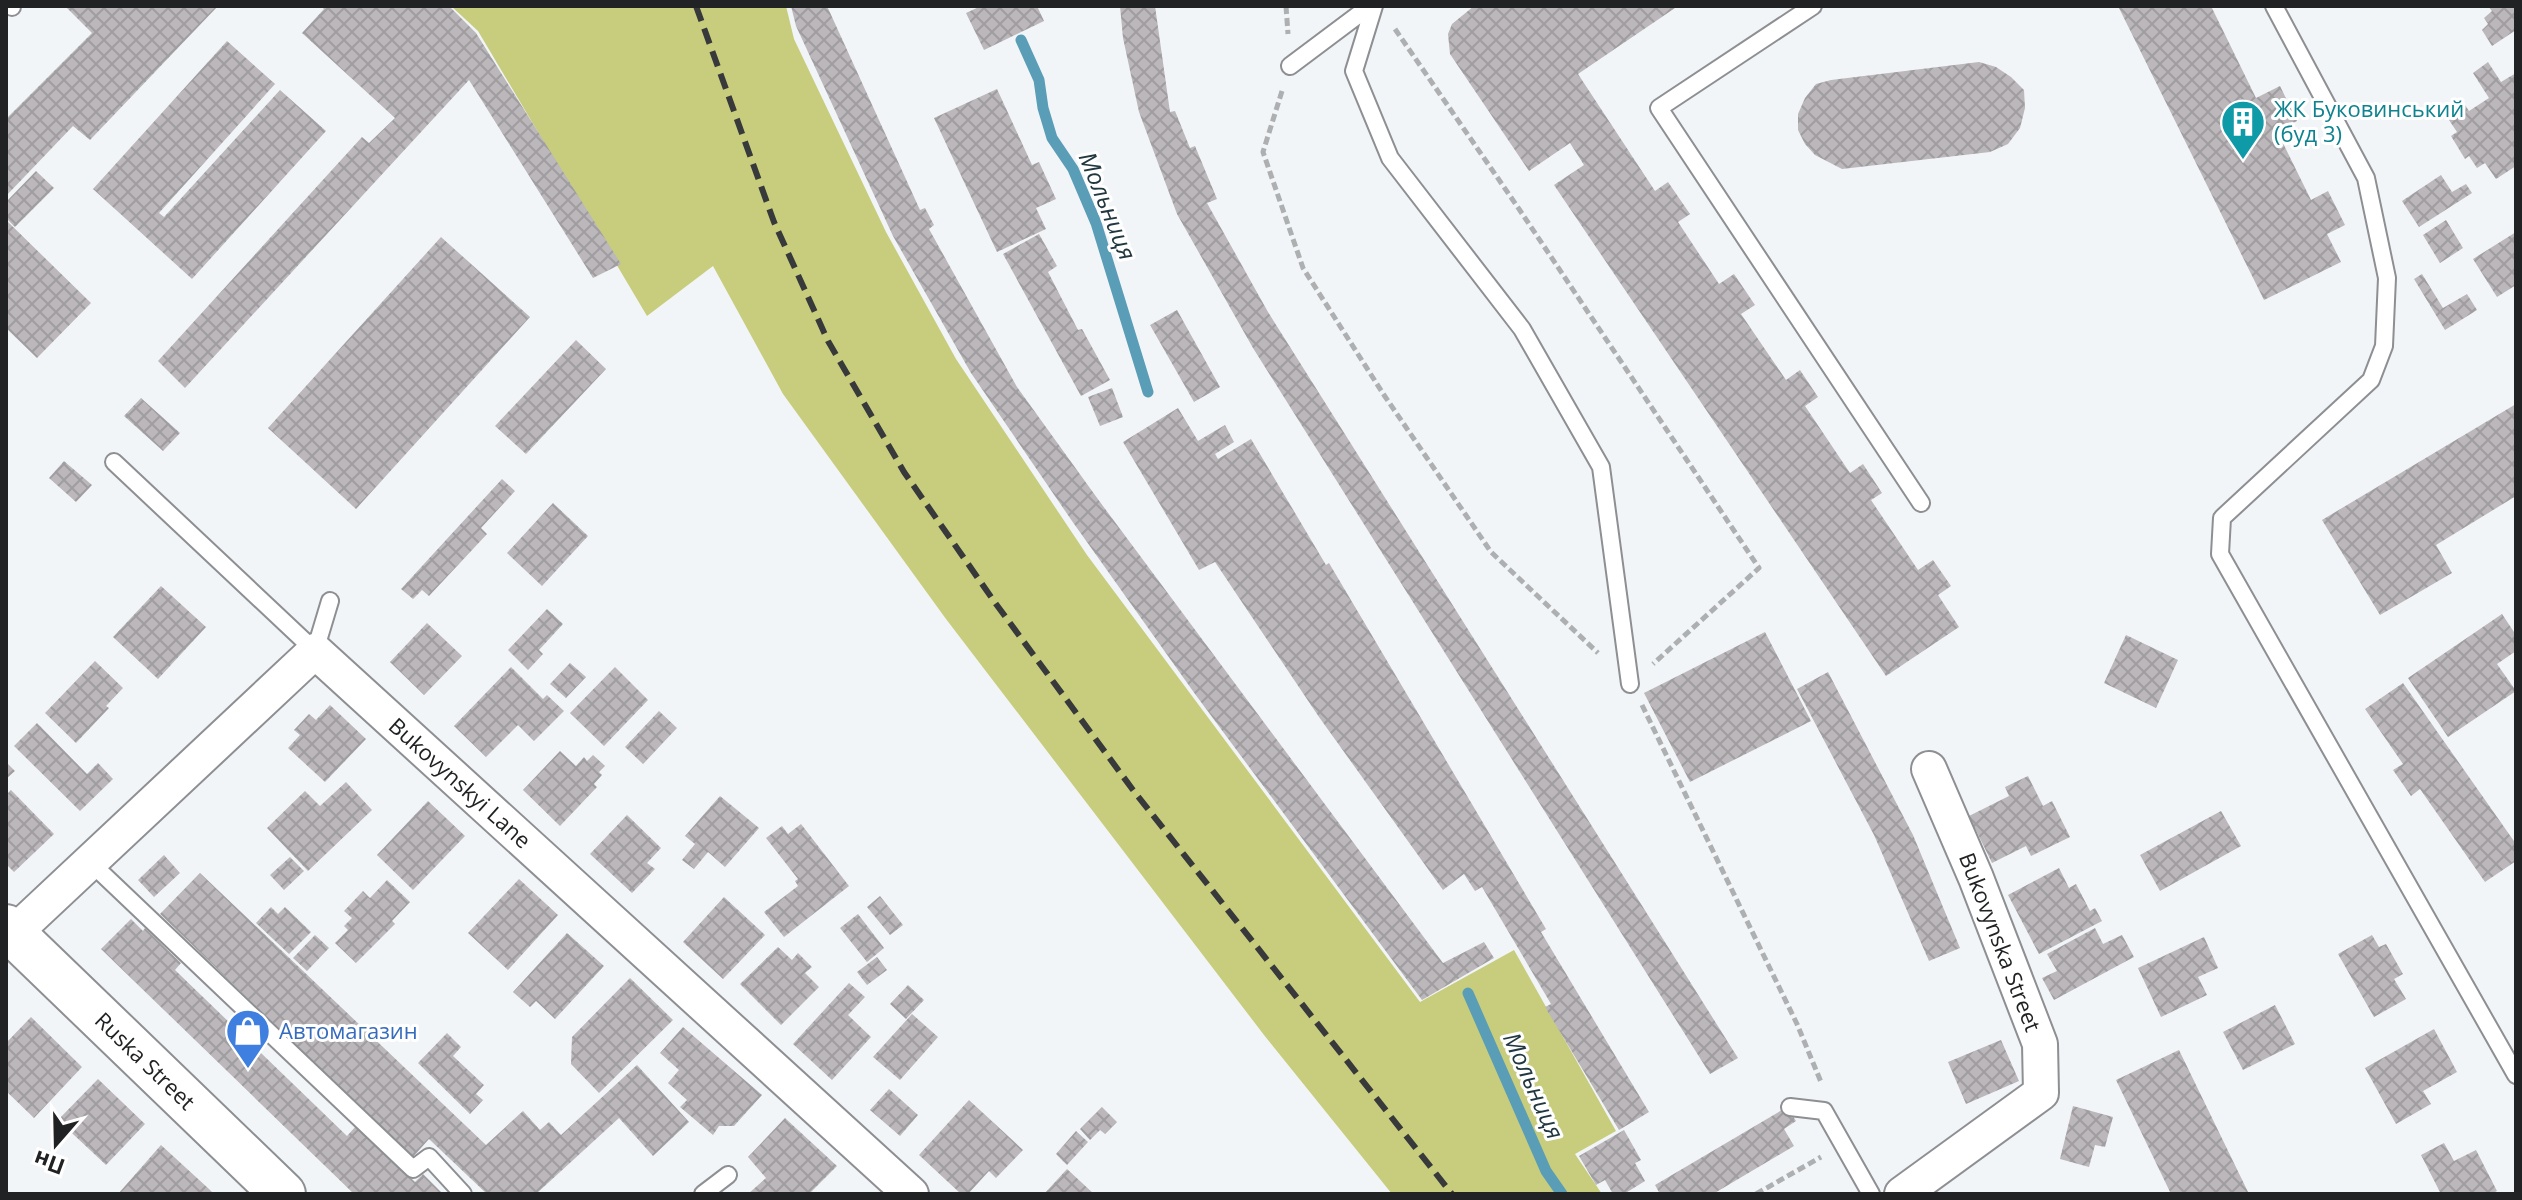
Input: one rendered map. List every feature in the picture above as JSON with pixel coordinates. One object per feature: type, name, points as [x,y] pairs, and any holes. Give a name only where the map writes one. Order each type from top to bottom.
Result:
[{"type":"main road","name":"Ruska Street","points":[[9,930],[283,1194]]},
{"type":"street","points":[[9,930],[90,862],[315,651]]},
{"type":"street","name":"Bukovynskyi Lane","points":[[315,651],[911,1194]]},
{"type":"street","name":"Bukovynska Street","points":[[1902,1194],[2041,1093],[2040,1044],[1976,878],[1929,769]]},
{"type":"lane","points":[[1290,66],[1372,6]]},
{"type":"lane","points":[[1372,6],[1354,71],[1390,158],[1522,329],[1601,467],[1630,684]]},
{"type":"lane","points":[[1813,6],[1659,108],[1921,503]]},
{"type":"lane","points":[[2274,6],[2366,178],[2387,278],[2384,346],[2371,380],[2222,518],[2220,554],[2516,1075]]},
{"type":"lane","points":[[114,462],[315,651],[330,601]]},
{"type":"lane","points":[[90,862],[413,1169],[429,1157],[463,1194]]},
{"type":"lane","points":[[1790,1107],[1824,1111],[1871,1194]]},
{"type":"lane","points":[[703,1194],[728,1175]]},
{"type":"path","points":[[1286,6],[1290,66],[1263,152],[1303,268],[1384,395],[1491,552],[1630,684],[1797,1024],[1821,1081],[1824,1111]]},
{"type":"path","points":[[1387,19],[1517,206],[1759,568],[1630,684]]},
{"type":"path","points":[[1756,1194],[1843,1145]]},
{"type":"green space","points":[[451,6],[786,6],[794,39],[886,232],[956,359],[1087,555],[1420,1002],[1514,950],[1616,1131],[1575,1154],[1602,1194],[1392,1194],[1264,1035],[946,619],[783,394],[713,266],[647,316],[478,31]]},
{"type":"building","points":[[65,6],[218,6],[90,140],[73,126],[6,196],[6,119],[92,33]]},
{"type":"building","points":[[321,6],[449,6],[476,33],[621,264],[593,278],[469,80],[185,388],[158,361],[362,137],[369,143],[395,118],[302,33],[324,9]]},
{"type":"building","points":[[791,6],[827,6],[920,210],[925,208],[934,225],[929,229],[1017,387],[1100,502],[1443,963],[1484,942],[1494,958],[1422,1000],[1195,694],[971,373],[893,236],[796,26]]},
{"type":"building","points":[[981,6],[1037,6],[1044,21],[984,50],[966,13]]},
{"type":"building","points":[[1120,6],[1155,6],[1170,112],[1175,111],[1190,148],[1195,146],[1217,199],[1207,203],[1268,312],[1738,1058],[1710,1074],[1253,348],[1177,214],[1139,112],[1123,38]]},
{"type":"building","points":[[1474,6],[1678,6],[1578,74],[1655,191],[1668,182],[1690,214],[1678,222],[1719,284],[1734,274],[1755,305],[1741,314],[1786,380],[1800,370],[1818,397],[1805,406],[1850,473],[1863,464],[1882,493],[1871,500],[1918,570],[1933,560],[1951,586],[1938,595],[1959,627],[1886,676],[1554,185],[1584,165],[1570,143],[1529,171],[1450,54],[1448,34],[1452,24]]},
{"type":"building","name":"ЖК Буковинський (буд 3)","points":[[2118,6],[2211,6],[2256,98],[2280,86],[2297,121],[2277,131],[2311,200],[2328,191],[2345,225],[2327,234],[2341,262],[2264,300]]},
{"type":"building","points":[[2488,6],[2516,6],[2516,30],[2492,46],[2482,30],[2488,24],[2484,18],[2492,11]]},
{"type":"building","points":[[227,41],[275,84],[159,213],[164,217],[280,90],[326,131],[192,279],[93,189]]},
{"type":"building","points":[[1979,62],[1996,67],[2024,90],[2025,108],[2020,128],[2008,144],[1990,152],[1842,169],[1815,155],[1798,130],[1798,114],[1816,84]]},
{"type":"building","points":[[2488,62],[2501,82],[2516,73],[2516,166],[2496,179],[2485,163],[2477,168],[2469,156],[2465,159],[2451,136],[2457,132],[2445,114],[2463,102],[2469,111],[2489,98],[2473,73]]},
{"type":"building","points":[[997,89],[1032,165],[1039,162],[1056,199],[1036,208],[1046,229],[997,252],[934,118]]},
{"type":"building","points":[[36,171],[54,188],[15,227],[6,218],[6,202]]},
{"type":"building","points":[[2441,175],[2452,192],[2466,184],[2472,193],[2419,227],[2402,201]]},
{"type":"building","points":[[6,220],[91,303],[37,358],[6,328]]},
{"type":"building","points":[[2446,220],[2463,248],[2440,263],[2423,235]]},
{"type":"building","points":[[2516,232],[2516,285],[2497,297],[2473,259]]},
{"type":"building","points":[[1039,234],[1057,266],[1048,272],[1078,330],[1082,329],[1110,380],[1081,396],[1003,254]]},
{"type":"building","points":[[441,237],[530,317],[356,509],[268,428]]},
{"type":"building","points":[[2422,274],[2443,308],[2467,294],[2477,310],[2445,330],[2414,279]]},
{"type":"building","points":[[1177,310],[1220,387],[1194,402],[1150,325]]},
{"type":"building","points":[[576,340],[606,369],[526,454],[495,426]]},
{"type":"building","points":[[1112,388],[1123,417],[1100,426],[1088,397]]},
{"type":"building","points":[[141,398],[180,433],[163,451],[124,416]]},
{"type":"building","points":[[2516,404],[2516,496],[2436,545],[2452,573],[2380,615],[2322,520]]},
{"type":"building","points":[[1178,408],[1198,441],[1225,425],[1234,442],[1215,454],[1218,459],[1251,439],[1326,565],[1329,563],[1546,929],[1541,932],[1649,1112],[1619,1130],[1545,1007],[1551,1004],[1482,887],[1475,891],[1464,874],[1443,890],[1319,717],[1215,562],[1199,570],[1123,442]]},
{"type":"building","points":[[64,461],[92,485],[76,502],[49,478]]},
{"type":"building","points":[[502,479],[515,491],[481,528],[487,534],[429,596],[422,590],[413,599],[401,589]]},
{"type":"building","points":[[553,503],[588,536],[542,586],[507,553]]},
{"type":"building","points":[[161,586],[206,627],[158,679],[113,637]]},
{"type":"building","points":[[547,609],[563,624],[539,650],[543,654],[528,670],[508,650]]},
{"type":"building","points":[[2502,614],[2516,635],[2516,651],[2497,664],[2516,691],[2448,737],[2408,678]]},
{"type":"building","points":[[427,623],[462,656],[424,695],[390,662]]},
{"type":"building","points":[[1765,632],[1811,721],[1690,782],[1644,693]]},
{"type":"building","points":[[2126,635],[2178,660],[2156,708],[2104,683]]},
{"type":"building","points":[[95,661],[123,688],[76,743],[45,713]]},
{"type":"building","points":[[570,663],[586,677],[566,698],[550,684]]},
{"type":"building","points":[[511,667],[543,699],[547,695],[564,711],[534,741],[518,725],[486,757],[454,726]]},
{"type":"building","points":[[615,667],[648,700],[604,746],[570,713]]},
{"type":"building","points":[[1828,672],[1913,835],[1960,948],[1929,961],[1874,835],[1797,689]]},
{"type":"building","points":[[2403,683],[2516,844],[2516,861],[2485,882],[2420,789],[2411,796],[2393,770],[2403,764],[2365,709]]},
{"type":"building","points":[[330,705],[366,739],[325,782],[288,748],[300,735],[294,730],[309,714],[316,720]]},
{"type":"building","points":[[659,711],[677,728],[643,764],[625,747]]},
{"type":"building","points":[[37,723],[87,774],[98,763],[113,779],[80,811],[14,746]]},
{"type":"building","points":[[560,751],[576,766],[584,757],[587,761],[593,755],[605,766],[594,784],[597,787],[560,826],[523,790]]},
{"type":"building","points":[[6,762],[15,771],[6,779]]},
{"type":"building","points":[[2028,776],[2043,806],[2052,801],[2070,837],[2031,856],[2026,846],[1992,863],[1969,816],[2009,796],[2005,787]]},
{"type":"building","points":[[346,782],[372,810],[308,871],[267,828],[305,791],[320,806]]},
{"type":"building","points":[[11,790],[54,834],[14,872],[6,864],[6,795]]},
{"type":"building","points":[[720,796],[759,828],[725,867],[708,852],[694,869],[682,860],[695,844],[685,836]]},
{"type":"building","points":[[428,801],[465,836],[413,890],[377,855]]},
{"type":"building","points":[[2221,811],[2241,846],[2160,891],[2140,855]]},
{"type":"building","points":[[627,815],[661,848],[647,863],[655,869],[632,893],[590,854]]},
{"type":"building","points":[[801,824],[849,886],[784,937],[764,912],[798,886],[795,881],[798,879],[766,838],[782,826],[788,834]]},
{"type":"building","points":[[164,855],[180,873],[154,897],[138,880]]},
{"type":"building","points":[[290,857],[304,871],[284,890],[270,875]]},
{"type":"building","points":[[2059,868],[2069,888],[2076,884],[2090,911],[2095,908],[2102,921],[2039,954],[2008,895]]},
{"type":"building","points":[[200,873],[486,1145],[523,1111],[540,1130],[549,1122],[561,1135],[637,1065],[689,1122],[653,1156],[619,1118],[536,1194],[487,1194],[429,1139],[413,1157],[160,914]]},
{"type":"building","points":[[519,879],[558,915],[508,970],[468,933]]},
{"type":"building","points":[[387,880],[410,902],[392,921],[395,924],[356,963],[335,943],[348,930],[344,926],[352,918],[344,911],[363,891],[370,898]]},
{"type":"building","points":[[880,896],[903,925],[890,935],[867,907]]},
{"type":"building","points":[[724,897],[765,935],[723,979],[683,942]]},
{"type":"building","points":[[271,907],[278,914],[285,907],[311,932],[289,954],[256,923]]},
{"type":"building","points":[[858,914],[884,948],[867,962],[840,928]]},
{"type":"building","points":[[131,919],[143,931],[145,928],[181,963],[175,970],[347,1136],[357,1125],[415,1182],[423,1174],[443,1194],[354,1194],[101,949]]},
{"type":"building","points":[[2095,928],[2103,944],[2122,935],[2134,957],[2054,1000],[2042,978],[2057,971],[2047,954]]},
{"type":"building","points":[[567,933],[604,966],[555,1019],[536,1001],[530,1007],[513,992]]},
{"type":"building","points":[[315,935],[329,948],[307,971],[293,958]]},
{"type":"building","points":[[2372,935],[2379,947],[2386,944],[2403,974],[2394,979],[2406,999],[2374,1017],[2338,954]]},
{"type":"building","points":[[2204,937],[2218,968],[2198,977],[2207,995],[2161,1017],[2138,968]]},
{"type":"building","points":[[778,947],[792,960],[798,953],[812,967],[805,973],[819,987],[781,1025],[740,984]]},
{"type":"building","points":[[877,957],[887,970],[867,985],[857,972]]},
{"type":"building","points":[[630,978],[673,1020],[599,1093],[571,1064],[572,1037]]},
{"type":"building","points":[[849,983],[865,997],[848,1015],[871,1037],[832,1080],[793,1044]]},
{"type":"building","points":[[908,985],[924,1000],[906,1019],[890,1004]]},
{"type":"building","points":[[2275,1005],[2295,1044],[2243,1070],[2223,1032]]},
{"type":"building","points":[[912,1014],[938,1037],[900,1080],[873,1057]]},
{"type":"building","points":[[31,1017],[82,1067],[34,1118],[6,1091],[6,1043]]},
{"type":"building","points":[[683,1027],[762,1095],[734,1126],[719,1126],[713,1135],[680,1107],[687,1100],[668,1083],[679,1070],[660,1053]]},
{"type":"building","points":[[2434,1029],[2457,1072],[2423,1091],[2431,1104],[2396,1124],[2365,1068]]},
{"type":"building","points":[[447,1033],[461,1047],[453,1056],[484,1085],[476,1094],[483,1100],[470,1114],[418,1063]]},
{"type":"building","points":[[2001,1040],[2019,1081],[1966,1104],[1948,1062]]},
{"type":"building","points":[[2179,1050],[2249,1194],[2171,1194],[2116,1080]]},
{"type":"building","points":[[98,1079],[145,1124],[106,1165],[58,1120]]},
{"type":"building","points":[[889,1089],[918,1115],[900,1136],[870,1110]]},
{"type":"building","points":[[969,1100],[1023,1150],[996,1178],[989,1171],[968,1194],[961,1194],[919,1155]]},
{"type":"building","points":[[2073,1106],[2113,1117],[2105,1147],[2095,1145],[2089,1167],[2060,1159]]},
{"type":"building","points":[[1102,1107],[1117,1122],[1105,1134],[1100,1130],[1090,1140],[1080,1129]]},
{"type":"building","points":[[1787,1107],[1796,1121],[1784,1129],[1794,1146],[1713,1194],[1660,1194],[1655,1185]]},
{"type":"building","points":[[785,1118],[837,1166],[809,1194],[748,1194],[766,1178],[748,1157]]},
{"type":"building","points":[[1624,1130],[1641,1160],[1635,1163],[1645,1181],[1624,1194],[1613,1194],[1605,1180],[1596,1185],[1579,1156]]},
{"type":"building","points":[[1076,1131],[1088,1142],[1067,1165],[1056,1154]]},
{"type":"building","points":[[2444,1143],[2454,1161],[2476,1150],[2497,1191],[2491,1194],[2441,1194],[2421,1155]]},
{"type":"building","points":[[161,1145],[209,1189],[214,1194],[118,1194]]},
{"type":"building","points":[[1067,1169],[1094,1194],[1044,1194]]},
{"type":"waterway","name":"Мольниця","points":[[1021,40],[1039,80],[1052,138],[1073,169],[1096,223],[1148,392]]},
{"type":"waterway","name":"Мольниця","points":[[1468,993],[1546,1171],[1562,1194]]},
{"type":"railway","points":[[696,6],[774,222],[828,341],[904,472],[996,604],[1133,790],[1452,1194]]},
{"type":"place","name":"ЖК Буковинський (буд 3)","points":[[2243,161]]},
{"type":"place","name":"Автомагазин","points":[[248,1070]]}]
